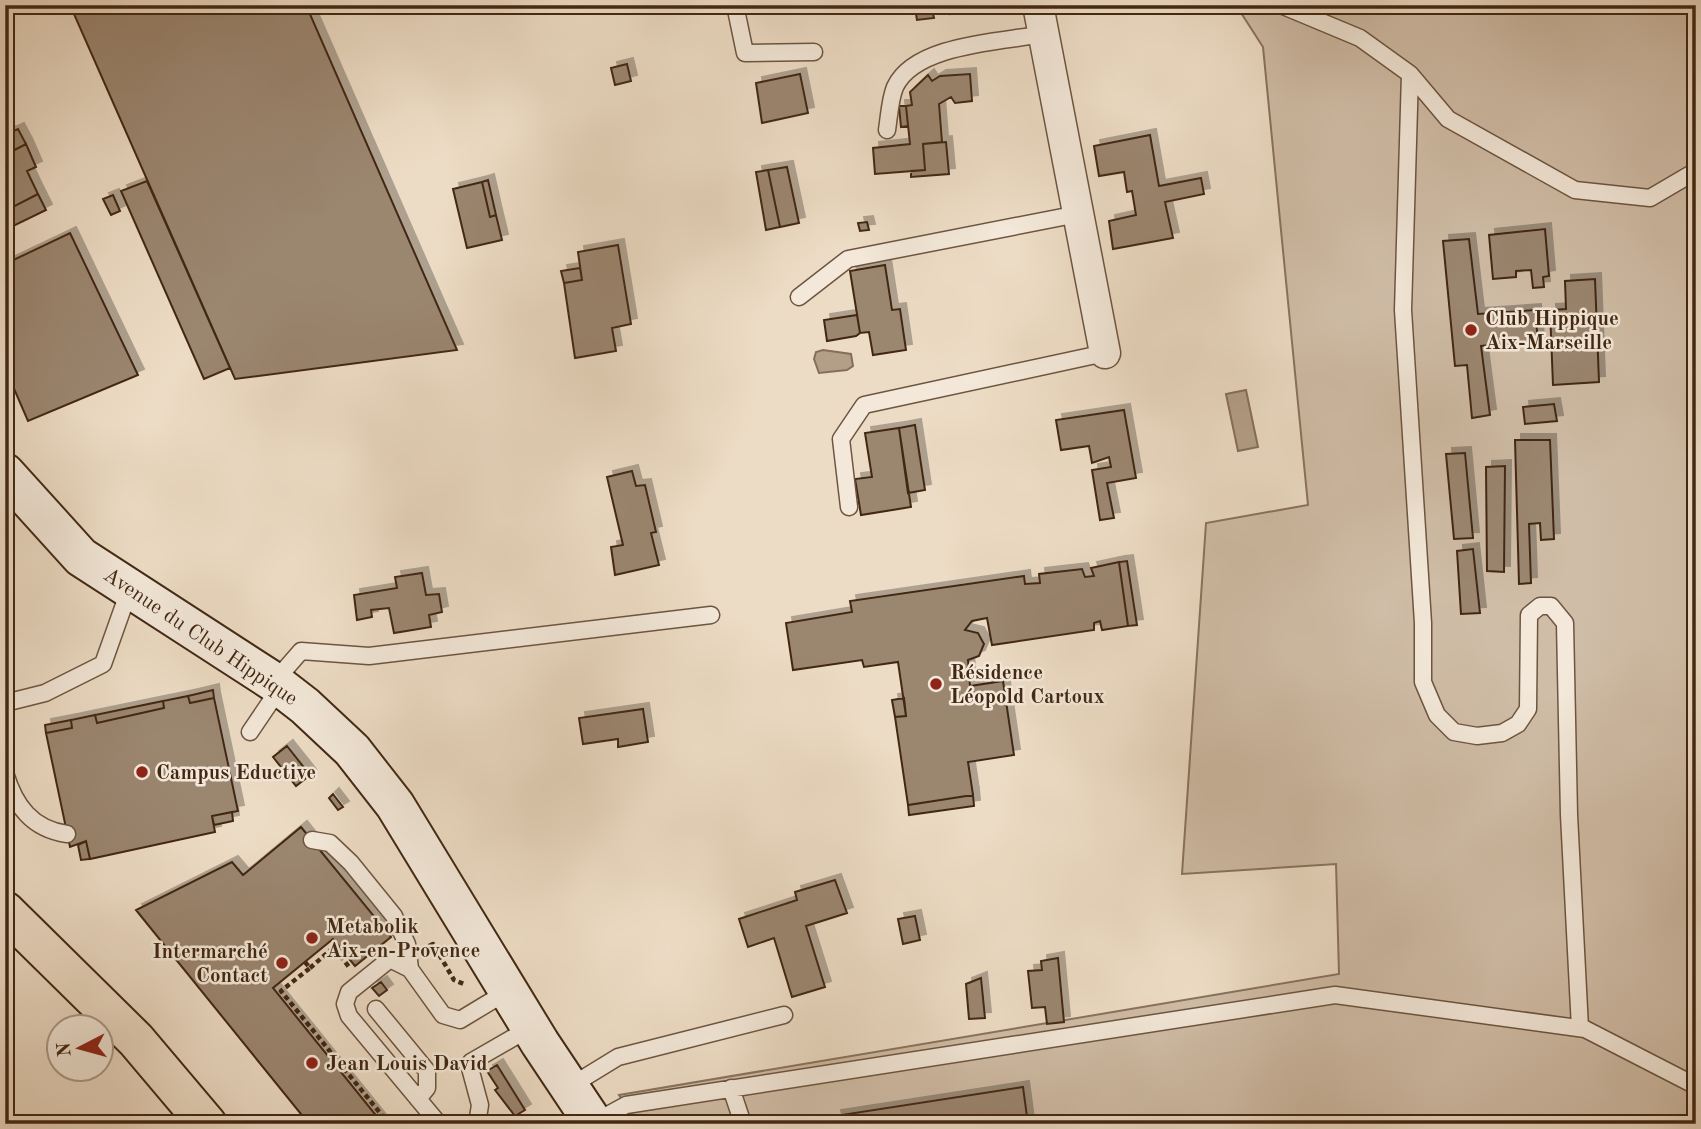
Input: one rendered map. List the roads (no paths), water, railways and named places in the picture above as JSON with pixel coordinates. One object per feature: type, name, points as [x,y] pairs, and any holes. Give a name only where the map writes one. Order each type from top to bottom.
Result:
[{"type":"highway","points":[[5,911],[136,1040],[208,1124]]},
{"type":"main road","name":"Avenue du Club Hippique","points":[[5,473],[81,556],[274,682],[305,706],[352,750],[396,805],[584,1113]]},
{"type":"street","points":[[1041,20],[1105,353]]},
{"type":"lane","points":[[735,5],[745,54],[814,52]]},
{"type":"lane","points":[[1281,5],[1360,38],[1410,74],[1448,118],[1575,190],[1650,198],[1696,171]]},
{"type":"lane","points":[[887,130],[895,87],[919,60],[1041,20]]},
{"type":"lane","points":[[1410,74],[1402,310],[1423,623],[1423,682],[1437,715],[1454,732],[1478,736],[1502,733],[1518,724],[1528,709],[1529,615],[1540,606],[1551,606],[1565,623],[1569,815],[1580,1028]]},
{"type":"lane","points":[[799,297],[848,259],[1078,214]]},
{"type":"lane","points":[[849,507],[841,439],[864,405],[1105,353]]},
{"type":"lane","points":[[5,703],[45,693],[103,664],[130,588]]},
{"type":"lane","points":[[250,732],[271,701],[274,682],[301,651],[369,656],[711,615]]},
{"type":"lane","points":[[5,773],[9,787],[26,816],[47,831],[67,834]]},
{"type":"lane","points":[[312,840],[330,843],[351,863],[394,916],[407,944],[410,969]]},
{"type":"lane","points":[[439,1124],[349,1016],[345,1004],[349,992],[390,959],[410,969],[443,1014],[460,1020],[508,991]]},
{"type":"lane","points":[[584,1113],[1335,995],[1580,1028],[1696,1086]]},
{"type":"lane","points":[[376,1009],[427,1071],[427,1088],[418,1099]]},
{"type":"lane","points":[[584,1113],[618,1057],[784,1015]]},
{"type":"lane","points":[[477,1124],[480,1105],[470,1068],[471,1062],[530,1028]]},
{"type":"lane","points":[[731,1088],[743,1124]]},
{"type":"place","name":"Club Hippique Aix-Marseille","points":[[1471,330]]},
{"type":"place","name":"Résidence Léopold Cartoux","points":[[936,684]]},
{"type":"place","name":"Campus Eductive","points":[[142,772]]},
{"type":"place","name":"Metabolik Aix-en-Provence","points":[[312,938]]},
{"type":"place","name":"Intermarché Contact","points":[[282,963]]},
{"type":"place","name":"Jean Louis David","points":[[312,1063]]}]
